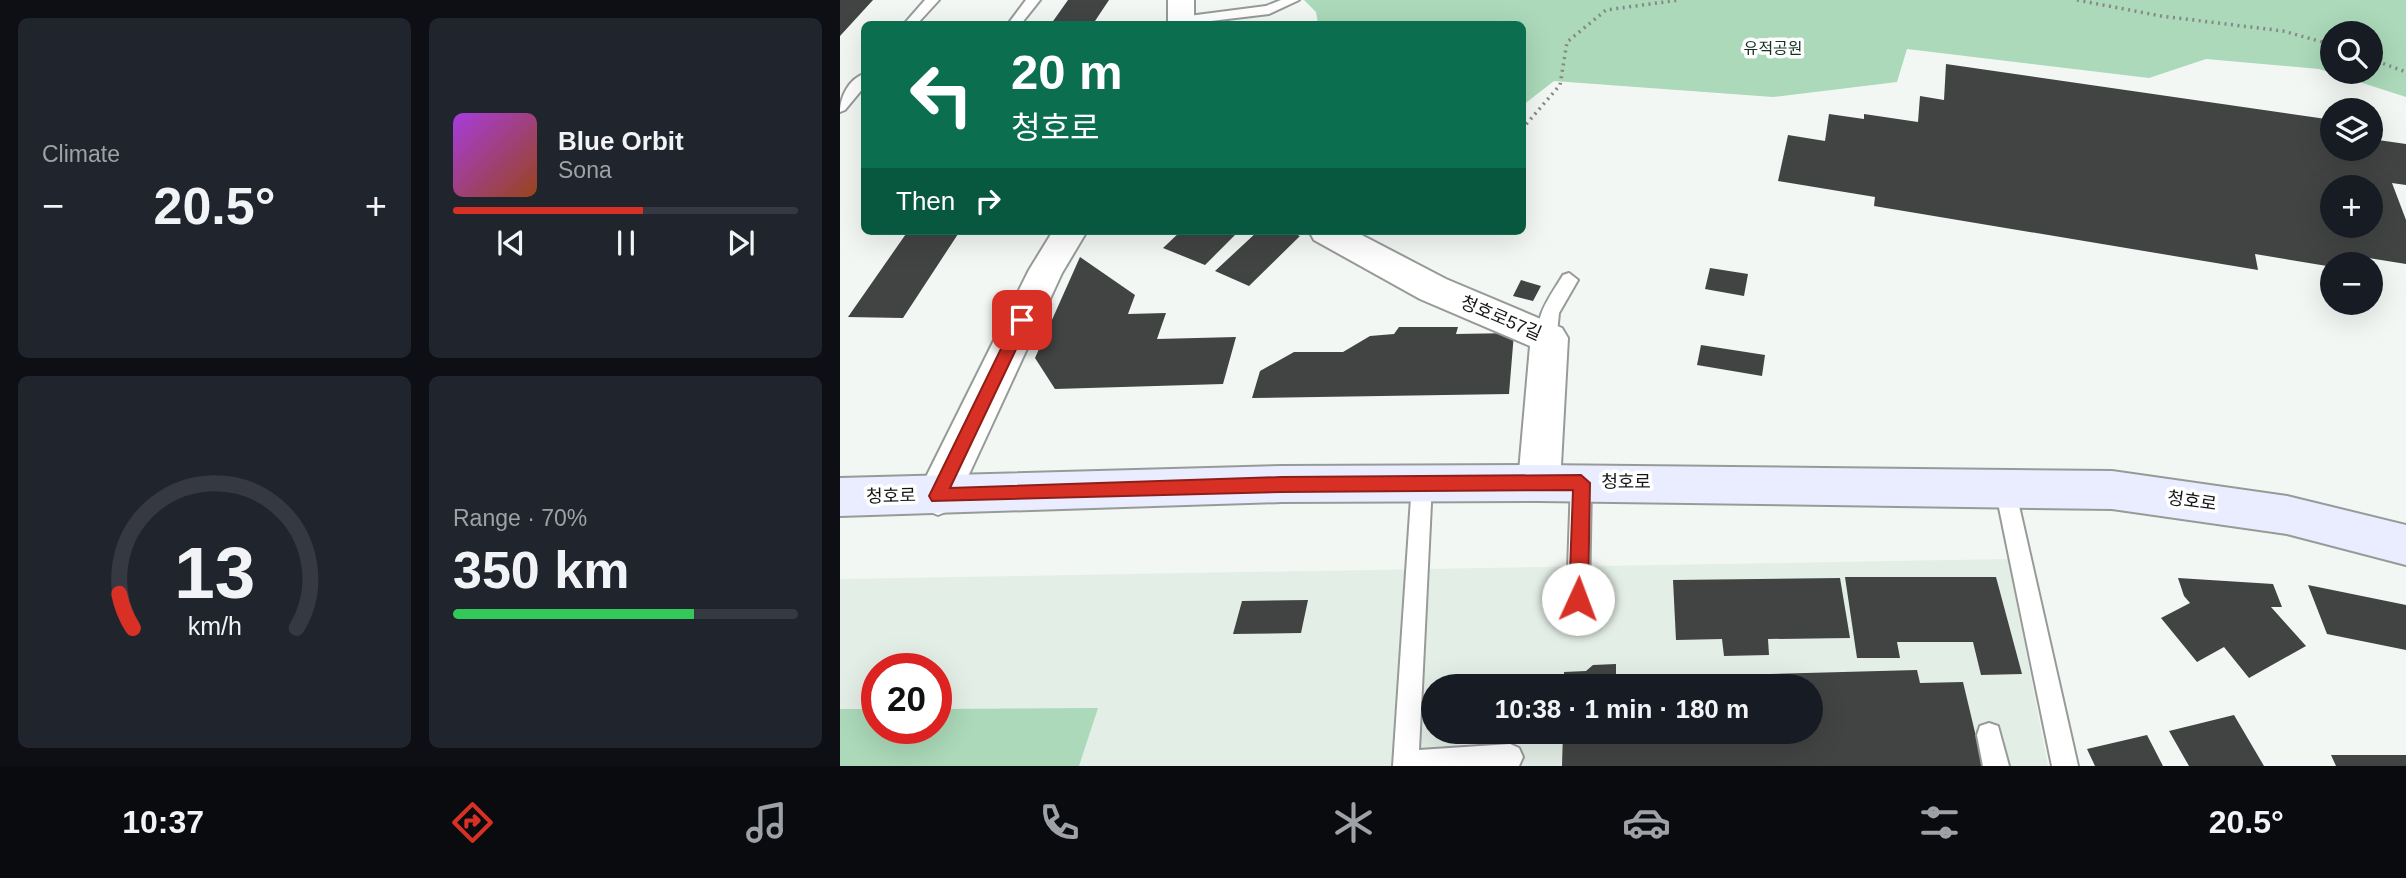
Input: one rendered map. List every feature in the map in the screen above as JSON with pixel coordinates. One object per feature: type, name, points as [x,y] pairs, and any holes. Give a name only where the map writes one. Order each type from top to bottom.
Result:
[{"type":"main road","name":"청호로","points":[[840,497],[1282,484],[1539,482],[2112,490],[2287,515],[2406,545]]},
{"type":"street","points":[[938,496],[1046,270],[1068,235]]},
{"type":"street","name":"청호로57길","points":[[1333,235],[1433,289],[1549,338],[1539,482]]},
{"type":"lane","points":[[914,21],[932,0]]},
{"type":"lane","points":[[1016,21],[1032,0]]},
{"type":"lane","points":[[1181,15],[1269,10],[1292,0]]},
{"type":"lane","points":[[843,103],[861,82]]},
{"type":"lane","points":[[843,103],[861,100]]},
{"type":"lane","points":[[1549,338],[1550,313],[1569,280]]},
{"type":"lane","points":[[1422,483],[1406,765],[1510,757]]},
{"type":"lane","points":[[1578,599],[1581,483]]},
{"type":"lane","points":[[2005,488],[2065,766]]},
{"type":"lane","points":[[1989,735],[1996,766]]},
{"type":"path","points":[[1626,0],[1627,7]]},
{"type":"path","points":[[1526,124],[1560,85],[1567,42],[1606,10],[1679,0]]},
{"type":"path","points":[[2077,0],[2137,12],[2237,21],[2320,40]]},
{"type":"path","points":[[2383,63],[2406,72]]},
{"type":"shaded area","points":[[2008,559],[2048,766],[840,766],[840,579]]},
{"type":"green space","name":"유적공원","points":[[1304,0],[2406,0],[2406,97],[2366,84],[2383,84],[2383,21],[2320,21],[2320,69],[2206,59],[2149,78],[1907,49],[1897,82],[1773,97],[1554,81],[1526,103],[1526,21],[1318,21],[1316,12]]},
{"type":"green space","points":[[1098,708],[1079,766],[840,766],[840,709],[861,709],[861,744],[952,744],[952,709]]},
{"type":"building","points":[[840,0],[873,0],[840,36]]},
{"type":"building","points":[[1068,0],[1109,0],[1095,21],[1053,21]]},
{"type":"building","points":[[1946,64],[2320,118],[2320,161],[2383,161],[2383,141],[2406,144],[2406,185],[2392,183],[2406,220],[2406,264],[2383,260],[2383,252],[2320,252],[2320,265],[2255,254],[2258,270],[1874,206],[1875,197],[1778,181],[1788,135],[1825,141],[1829,114],[1864,119],[1864,114],[1918,122],[1920,96],[1944,100]]},
{"type":"building","points":[[905,235],[957,235],[903,318],[848,317]]},
{"type":"building","points":[[1177,235],[1235,235],[1205,265],[1163,248]]},
{"type":"building","points":[[1254,235],[1300,236],[1249,286],[1215,271]]},
{"type":"building","points":[[1080,257],[1135,295],[1128,314],[1166,313],[1157,339],[1236,337],[1223,384],[1055,389],[1035,358]]},
{"type":"building","points":[[1710,268],[1748,274],[1744,296],[1705,289]]},
{"type":"building","points":[[1521,280],[1541,286],[1533,301],[1513,296]]},
{"type":"building","points":[[1399,327],[1458,327],[1456,334],[1514,333],[1509,394],[1252,398],[1260,371],[1294,352],[1343,352],[1370,336],[1394,334]]},
{"type":"building","points":[[1701,345],[1765,355],[1762,376],[1697,365]]},
{"type":"building","points":[[1845,577],[1996,577],[2022,674],[1981,675],[1973,642],[1897,642],[1900,658],[1857,658]]},
{"type":"building","points":[[1840,578],[1850,638],[1768,639],[1769,655],[1724,656],[1722,639],[1676,640],[1673,580]]},
{"type":"building","points":[[2178,578],[2273,584],[2282,607],[2271,607],[2306,646],[2249,678],[2224,647],[2197,662],[2161,618],[2190,603],[2184,596]]},
{"type":"building","points":[[2308,585],[2406,605],[2406,650],[2327,634]]},
{"type":"building","points":[[1308,600],[1301,633],[1233,634],[1242,601]]},
{"type":"building","points":[[1616,664],[1616,674],[1564,674],[1586,671],[1593,665]]},
{"type":"building","points":[[1917,670],[1920,683],[1963,682],[1983,766],[1562,766],[1563,744],[1823,744],[1823,674],[1766,674]]},
{"type":"building","points":[[2234,715],[2264,766],[2189,766],[2169,731]]},
{"type":"building","points":[[2147,735],[2163,766],[2095,766],[2087,749]]},
{"type":"building","points":[[2331,755],[2406,755],[2406,766],[2336,766]]},
{"type":"route","points":[[1022,320],[938,496],[1282,484],[1581,483],[1578,599]]}]
